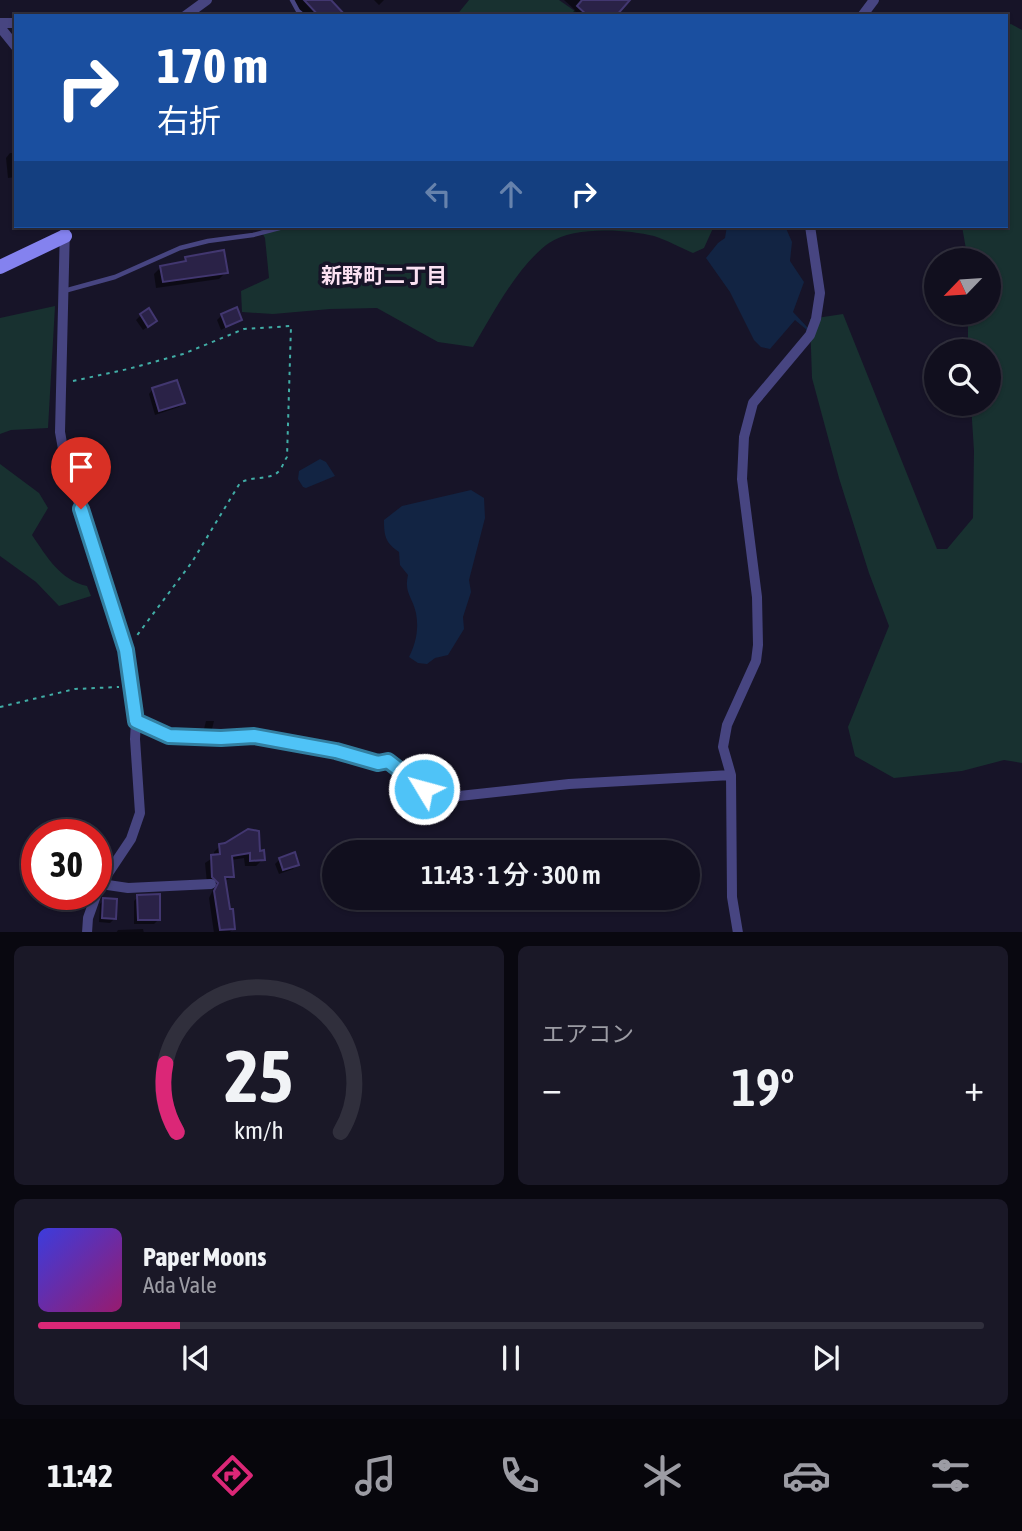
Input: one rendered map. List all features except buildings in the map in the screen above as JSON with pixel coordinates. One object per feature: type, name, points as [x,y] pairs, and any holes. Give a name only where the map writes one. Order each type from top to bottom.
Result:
[{"type":"street","points":[[188,14],[207,0]]},
{"type":"street","points":[[0,27],[14,44]]},
{"type":"street","points":[[738,932],[732,897],[731,775],[723,747],[727,725],[756,661],[758,645],[757,597],[742,479],[744,437],[753,403],[810,335],[816,319],[820,293],[810,228]]},
{"type":"street","points":[[65,231],[60,432],[65,460],[126,650],[136,721],[140,813],[131,839],[112,868]]},
{"type":"street","points":[[0,267],[65,231]]},
{"type":"street","points":[[136,721],[169,736],[254,736],[336,751],[378,763],[388,761],[424,789],[450,797],[569,784],[731,775]]},
{"type":"street","points":[[112,886],[128,888],[211,884]]},
{"type":"street","points":[[87,932],[91,910]]},
{"type":"lane","points":[[63,291],[115,277],[180,248],[279,228]]},
{"type":"path","points":[[61,382],[81,380],[183,354],[244,329],[291,326],[287,457],[278,472],[270,476],[248,478],[240,483],[192,562],[126,650]]},
{"type":"path","points":[[0,707],[75,690],[131,686]]},
{"type":"green space","points":[[469,0],[559,0],[579,14],[458,14]]},
{"type":"green space","points":[[1011,24],[1022,30],[1022,763],[1004,760],[962,771],[894,778],[855,756],[848,727],[889,626],[839,478],[812,378],[810,319],[843,314],[937,549],[947,549],[973,518],[972,416],[1001,416],[1001,339],[968,339],[968,326],[1001,326],[1001,248],[966,248],[962,228],[1008,228],[1008,25]]},
{"type":"green space","points":[[260,228],[713,228],[704,248],[693,253],[654,236],[629,232],[585,231],[559,238],[538,252],[516,277],[473,347],[438,342],[377,308],[273,314],[242,312],[241,291],[269,278],[265,238]]},
{"type":"green space","points":[[55,306],[48,428],[11,430],[0,434],[0,318]]},
{"type":"green space","points":[[0,464],[39,493],[48,508],[32,535],[55,566],[69,579],[87,586],[91,596],[59,606],[36,582],[0,556]]},
{"type":"water","points":[[727,228],[786,228],[792,242],[790,261],[804,282],[793,312],[807,330],[795,320],[770,349],[761,347],[754,340],[730,292],[706,258],[725,238]]},
{"type":"water","points":[[320,459],[326,462],[335,476],[303,487],[298,479],[299,471]]},
{"type":"water","points":[[471,490],[484,498],[485,518],[469,580],[471,592],[463,617],[464,629],[448,655],[435,658],[427,664],[418,663],[409,657],[417,625],[408,590],[408,575],[400,565],[399,552],[387,539],[384,520],[402,506]]},
{"type":"district","name":"新野町二丁目","points":[[384,276]]},
{"type":"route","points":[[81,509],[126,650],[136,721],[169,736],[254,736],[336,751],[378,763],[388,761],[424,789]]}]
